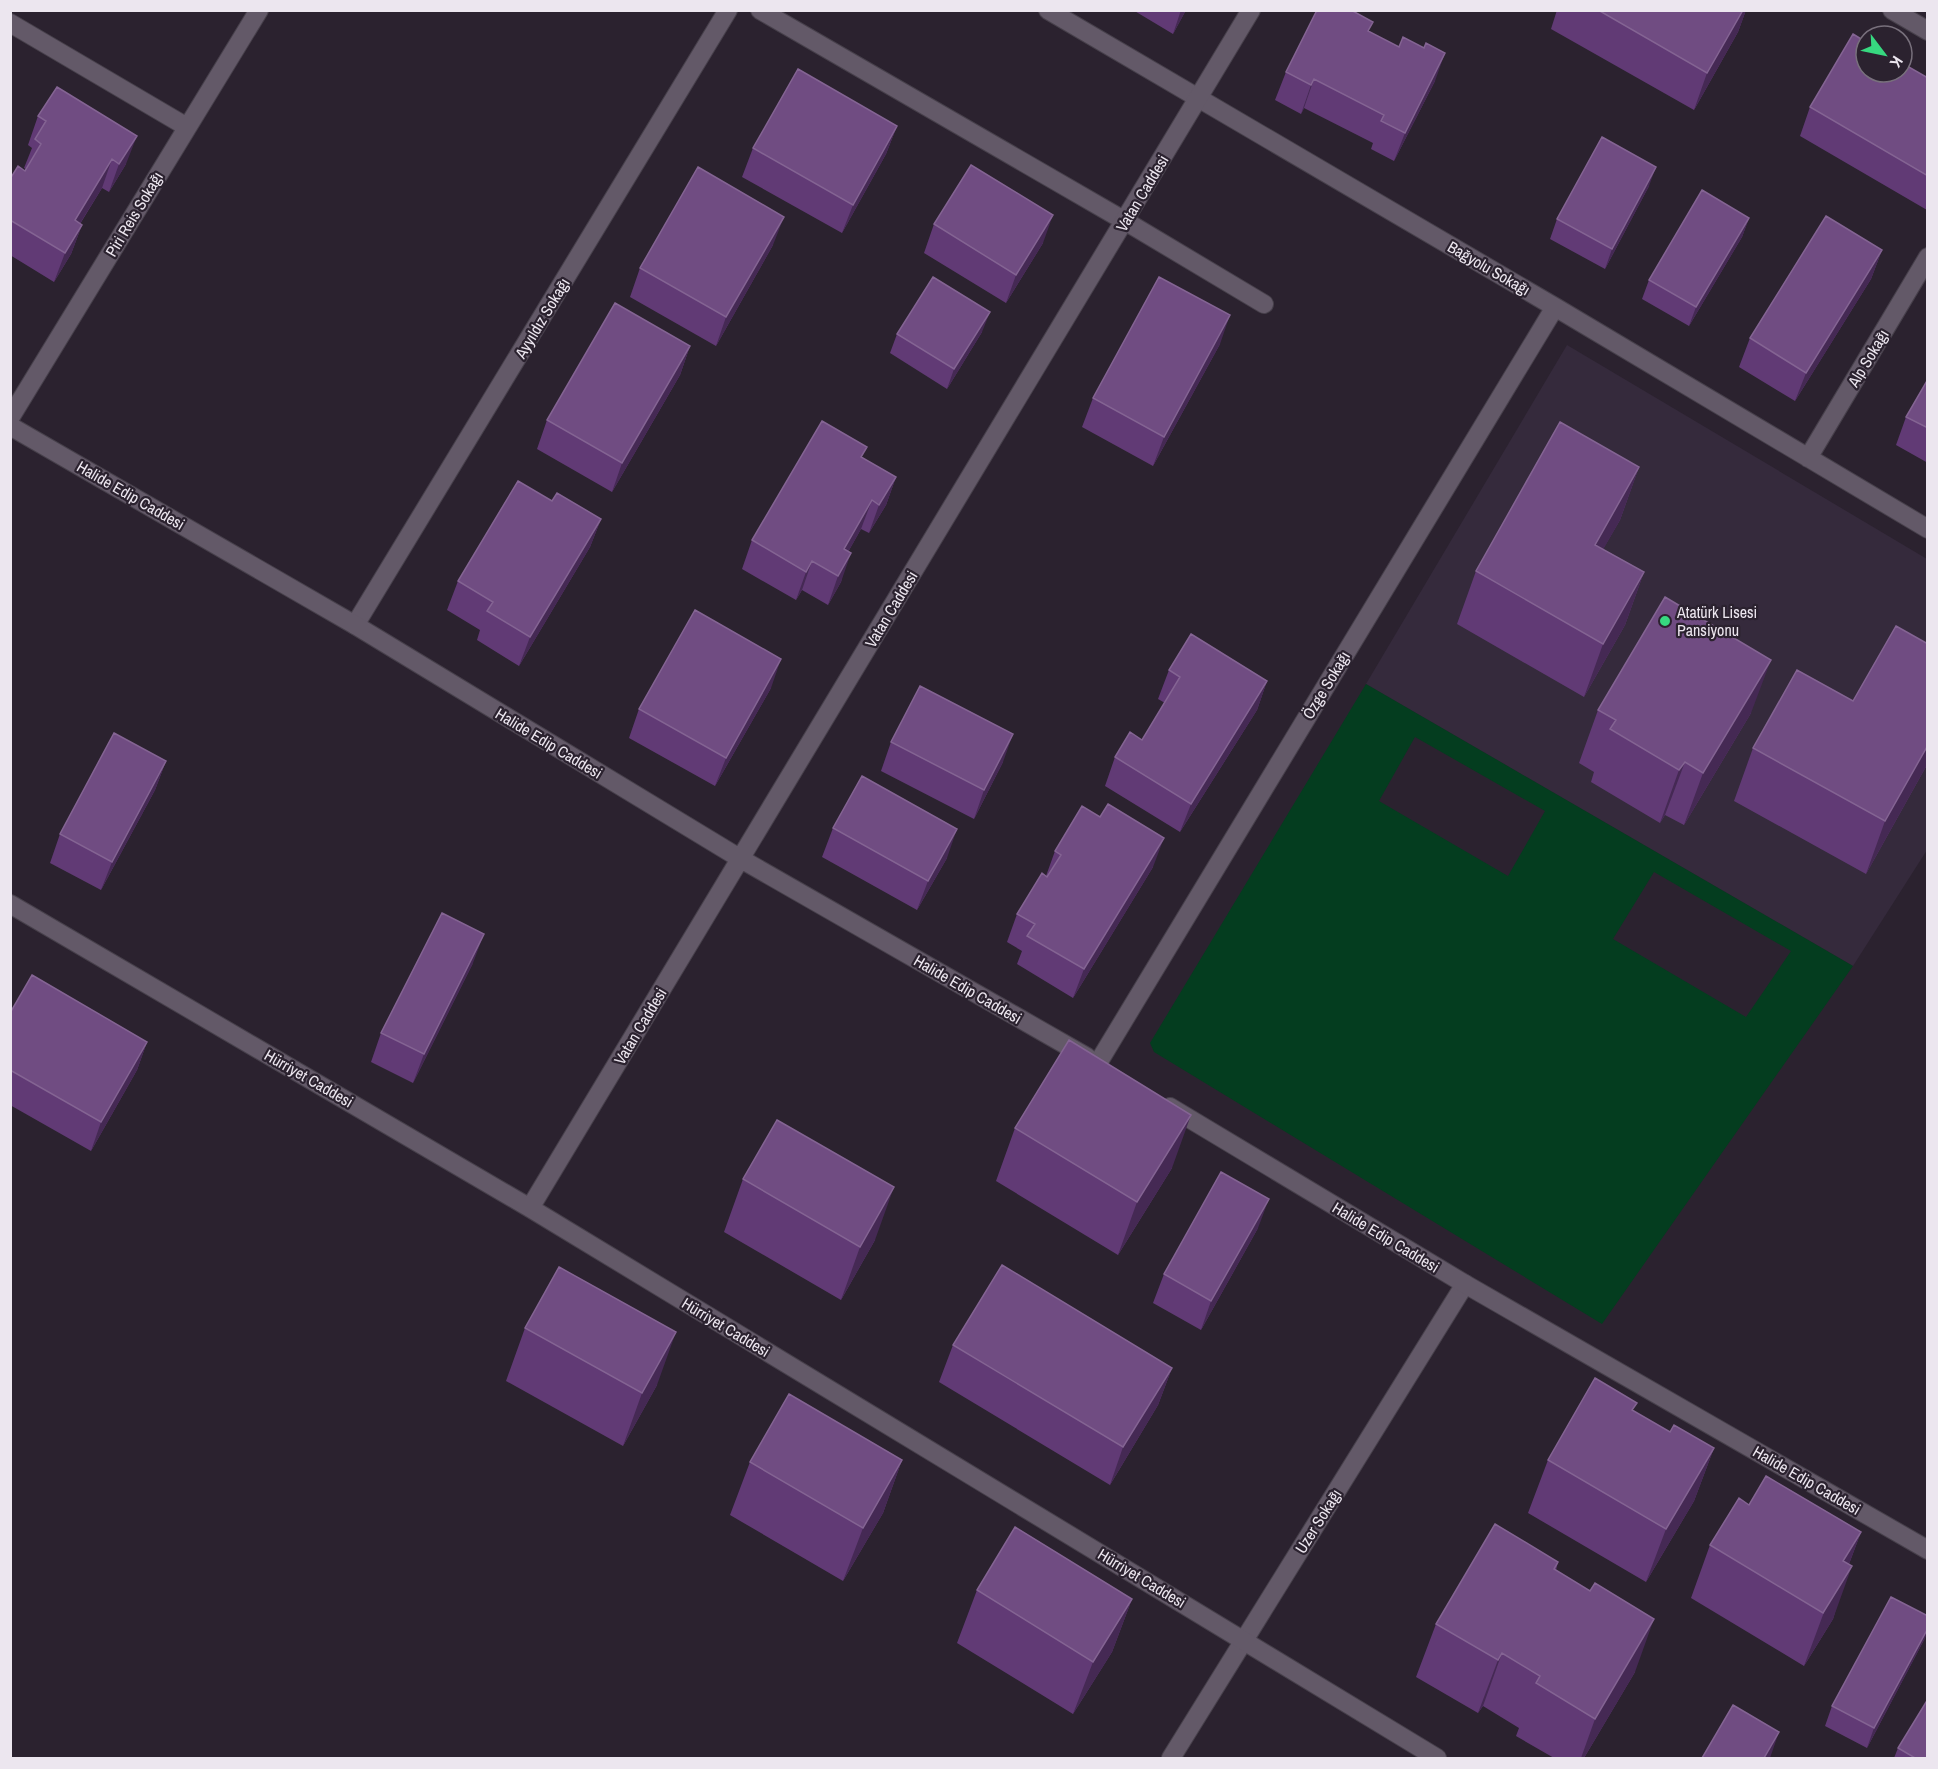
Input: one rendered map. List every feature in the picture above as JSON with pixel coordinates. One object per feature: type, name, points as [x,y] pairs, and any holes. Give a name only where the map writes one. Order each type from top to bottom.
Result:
[{"type":"street","name":"Piri Reis Sokağı","points":[[10,418],[259,10]]},
{"type":"street","name":"Ayyıldız Sokağı","points":[[355,625],[728,10]]},
{"type":"street","points":[[760,10],[1264,304]]},
{"type":"street","name":"Bağyolu Sokağı","points":[[1048,10],[1928,529]]},
{"type":"street","name":"Vatan Caddesi","points":[[530,1208],[1251,10]]},
{"type":"street","points":[[1892,10],[1928,32]]},
{"type":"street","points":[[10,23],[187,127]]},
{"type":"street","name":"Alp Sokağı","points":[[1808,458],[1928,257]]},
{"type":"street","name":"Özge Sokağı","points":[[1103,1066],[1555,307]]},
{"type":"street","name":"Halide Edip Caddesi","points":[[10,426],[355,625],[741,859],[1103,1066]]},
{"type":"street","name":"Hürriyet Caddesi","points":[[10,904],[530,1208],[1437,1758]]},
{"type":"street","name":"Halide Edip Caddesi","points":[[1159,1100],[1465,1284],[1928,1550]]},
{"type":"street","name":"Uzer Sokağı","points":[[1171,1758],[1465,1284]]},
{"type":"shaded area","name":"Atatürk Lisesi Pansiyonu","points":[[1567,345],[1927,559],[1927,850],[1853,966],[1366,684]]},
{"type":"green space","points":[[1366,684],[1853,966],[1602,1324],[1154,1052],[1150,1043]],"holes":[[[1415,737],[1545,811],[1508,876],[1379,801]],[[1654,872],[1791,951],[1746,1017],[1613,939]]]},
{"type":"building","points":[[1317,10],[1351,10],[1373,22],[1368,31],[1399,47],[1403,37],[1424,48],[1426,43],[1445,53],[1405,133],[1381,121],[1384,115],[1314,79],[1311,85],[1286,72]]},
{"type":"building","points":[[1598,10],[1743,10],[1707,73]]},
{"type":"building","points":[[1853,34],[1854,84],[1914,84],[1914,70],[1928,78],[1928,176],[1810,107]]},
{"type":"building","points":[[798,69],[897,126],[853,205],[753,148]]},
{"type":"building","points":[[57,87],[137,136],[119,164],[112,159],[75,220],[82,225],[65,253],[10,220],[10,179],[18,166],[25,171],[41,144],[35,139],[46,121],[38,116]]},
{"type":"building","points":[[1602,137],[1656,167],[1612,249],[1557,219]]},
{"type":"building","points":[[971,165],[1053,215],[1016,275],[934,224]]},
{"type":"building","points":[[698,167],[784,217],[726,317],[640,268]]},
{"type":"building","points":[[1702,190],[1749,218],[1696,307],[1649,280]]},
{"type":"building","points":[[1826,216],[1882,250],[1806,373],[1750,338]]},
{"type":"building","points":[[933,277],[990,312],[954,369],[897,334]]},
{"type":"building","points":[[1159,277],[1230,315],[1164,437],[1093,398]]},
{"type":"building","points":[[615,303],[690,346],[622,463],[547,420]]},
{"type":"building","points":[[1928,379],[1928,428],[1906,417]]},
{"type":"building","points":[[822,421],[867,447],[861,457],[896,477],[879,505],[872,500],[844,549],[851,553],[838,576],[812,561],[806,572],[752,540]]},
{"type":"building","points":[[1560,422],[1639,467],[1595,545],[1644,572],[1603,644],[1476,571]]},
{"type":"building","points":[[518,481],[552,501],[557,493],[601,519],[530,637],[487,611],[493,602],[458,581]]},
{"type":"building","points":[[1665,597],[1771,660],[1703,773],[1685,762],[1679,770],[1610,729],[1616,720],[1598,710]]},
{"type":"building","points":[[695,610],[781,659],[726,758],[639,709]]},
{"type":"building","points":[[1896,626],[1928,644],[1928,745],[1885,821],[1753,748],[1797,670],[1853,701]]},
{"type":"building","points":[[1191,634],[1267,681],[1191,804],[1115,757],[1130,732],[1142,740],[1180,677],[1169,670]]},
{"type":"building","points":[[920,686],[1013,734],[984,790],[891,742]]},
{"type":"building","points":[[114,733],[166,761],[112,862],[60,834]]},
{"type":"building","points":[[862,776],[957,829],[928,881],[833,828]]},
{"type":"building","points":[[1108,804],[1164,838],[1084,969],[1027,936],[1035,924],[1017,914],[1042,873],[1047,877],[1061,855],[1055,851],[1082,806],[1100,817]]},
{"type":"building","points":[[442,913],[484,934],[424,1054],[381,1033]]},
{"type":"building","points":[[32,975],[147,1042],[101,1122],[10,1070],[10,1013]]},
{"type":"building","points":[[1069,1040],[1191,1115],[1137,1202],[1015,1128]]},
{"type":"building","points":[[777,1120],[894,1187],[860,1247],[743,1179]]},
{"type":"building","points":[[1221,1172],[1269,1199],[1211,1301],[1164,1274]]},
{"type":"building","points":[[1002,1265],[1172,1368],[1123,1447],[953,1345]]},
{"type":"building","points":[[559,1267],[676,1332],[642,1393],[525,1328]]},
{"type":"building","points":[[1595,1378],[1637,1403],[1632,1410],[1670,1432],[1674,1425],[1714,1448],[1666,1529],[1548,1460]]},
{"type":"building","points":[[789,1394],[902,1460],[863,1528],[750,1462]]},
{"type":"building","points":[[1766,1476],[1861,1532],[1843,1561],[1852,1566],[1823,1613],[1710,1545],[1739,1498],[1749,1505]]},
{"type":"building","points":[[1495,1524],[1558,1562],[1554,1569],[1590,1591],[1595,1583],[1654,1619],[1595,1719],[1536,1683],[1540,1676],[1502,1653],[1498,1660],[1436,1624]]},
{"type":"building","points":[[1015,1527],[1132,1599],[1093,1662],[977,1590]]},
{"type":"building","points":[[1891,1597],[1928,1616],[1928,1628],[1874,1728],[1832,1706]]},
{"type":"building","points":[[1928,1699],[1928,1758],[1915,1758],[1898,1748]]},
{"type":"building","points":[[1733,1705],[1779,1732],[1764,1758],[1702,1758]]},
{"type":"place","name":"Atatürk Lisesi Pansiyonu","points":[[1665,621]]}]
